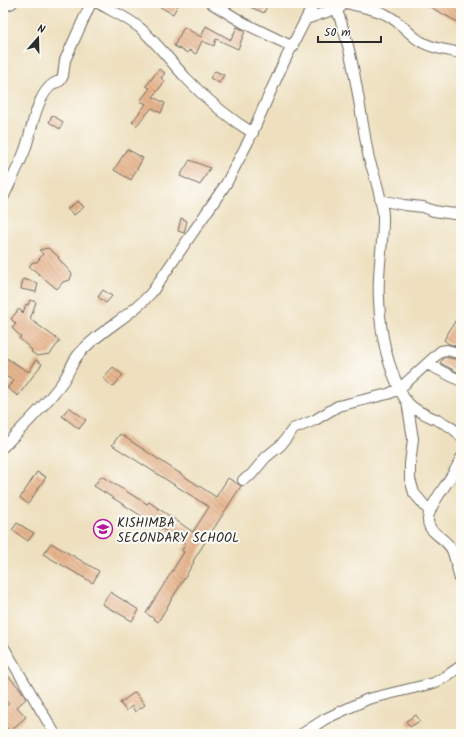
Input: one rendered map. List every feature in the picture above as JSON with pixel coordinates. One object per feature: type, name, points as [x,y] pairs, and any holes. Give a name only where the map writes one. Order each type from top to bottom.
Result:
[{"type":"street","points":[[3,7],[12,3]]},
{"type":"street","points":[[3,198],[25,151],[36,113],[50,86],[54,82],[60,81],[63,76],[65,60],[91,3]]},
{"type":"street","points":[[98,3],[140,28],[187,80],[232,120],[253,133]]},
{"type":"street","points":[[211,3],[244,23],[293,46]]},
{"type":"street","points":[[3,447],[56,391],[63,382],[70,366],[78,355],[101,334],[144,302],[152,292],[226,184],[253,133],[282,66],[314,3]]},
{"type":"street","points":[[306,19],[348,3],[386,14],[423,43],[461,53]]},
{"type":"street","points":[[336,8],[355,76],[369,158],[373,168],[384,220],[379,299],[382,337],[399,389],[406,401],[413,439],[410,479],[414,493],[430,512]]},
{"type":"street","points":[[380,200],[454,214],[461,212]]},
{"type":"street","points":[[243,480],[251,475],[266,457],[281,445],[293,429],[315,420],[338,406],[382,395],[399,389],[441,351],[447,350],[461,354]]},
{"type":"street","points":[[427,364],[461,382]]},
{"type":"street","points":[[406,401],[418,410],[447,424],[454,429],[461,438]]},
{"type":"street","points":[[461,458],[430,512],[428,523],[429,527],[449,545],[454,556],[461,583]]},
{"type":"street","points":[[3,646],[54,734]]},
{"type":"street","points":[[302,734],[325,719],[368,699],[434,683],[460,666]]},
{"type":"building","points":[[153,3],[179,3],[173,14]]},
{"type":"building","points":[[241,3],[268,3],[264,13]]},
{"type":"building","points":[[423,3],[450,3],[461,9],[461,24]]},
{"type":"building","points":[[206,26],[231,40],[237,27],[245,31],[238,49],[216,39],[214,46],[202,41],[196,54],[189,50],[188,53],[174,46],[184,27],[201,37]]},
{"type":"building","points":[[159,69],[165,73],[161,78],[165,81],[153,97],[165,103],[161,113],[152,108],[136,126],[132,122],[146,104],[140,101],[150,88],[146,86]]},
{"type":"building","points":[[215,71],[224,75],[219,83],[210,78]]},
{"type":"building","points":[[52,115],[63,122],[60,129],[49,122]]},
{"type":"building","points":[[127,149],[143,158],[131,180],[114,170]]},
{"type":"building","points":[[190,160],[210,168],[200,185],[180,176]]},
{"type":"building","points":[[78,201],[84,207],[74,215],[67,209]]},
{"type":"building","points":[[181,218],[187,221],[184,233],[178,231]]},
{"type":"building","points":[[48,248],[59,257],[58,258],[72,274],[70,280],[63,282],[57,289],[29,266],[33,262],[37,262],[43,254],[39,250]]},
{"type":"building","points":[[23,279],[38,283],[36,292],[21,289]]},
{"type":"building","points":[[103,290],[112,296],[106,303],[98,297]]},
{"type":"building","points":[[30,300],[36,302],[30,319],[60,341],[50,354],[37,356],[31,352],[32,350],[19,338],[21,337],[12,328],[16,324],[11,319],[19,309],[23,313],[26,304],[28,305]]},
{"type":"building","points":[[461,311],[461,338],[456,346],[449,344],[444,340]]},
{"type":"building","points":[[3,356],[29,372],[36,360],[42,364],[18,396],[7,388],[14,381],[3,375]]},
{"type":"building","points":[[444,357],[461,360],[461,374],[440,363]]},
{"type":"building","points":[[113,367],[123,375],[113,387],[103,378]]},
{"type":"building","points":[[69,407],[86,420],[79,429],[62,416]]},
{"type":"building","points":[[120,434],[216,497],[228,478],[241,486],[193,561],[194,562],[158,622],[146,613],[184,552],[182,550],[186,544],[94,486],[101,476],[147,504],[149,502],[193,532],[209,507],[112,445]]},
{"type":"building","points":[[37,472],[46,477],[28,504],[20,498]]},
{"type":"building","points":[[17,523],[34,533],[28,541],[12,530]]},
{"type":"building","points":[[51,543],[99,571],[93,583],[43,554]]},
{"type":"building","points":[[110,592],[139,610],[132,621],[102,604]]},
{"type":"building","points":[[3,670],[21,690],[26,699],[17,707],[26,717],[10,731],[3,724],[3,709],[9,704],[3,697]]},
{"type":"building","points":[[135,692],[145,705],[135,712],[132,706],[126,711],[120,703]]},
{"type":"building","points":[[416,715],[420,721],[410,727],[406,721]]},
{"type":"place","name":"KISHIMBA SECONDARY SCHOOL","points":[[103,529]]}]
